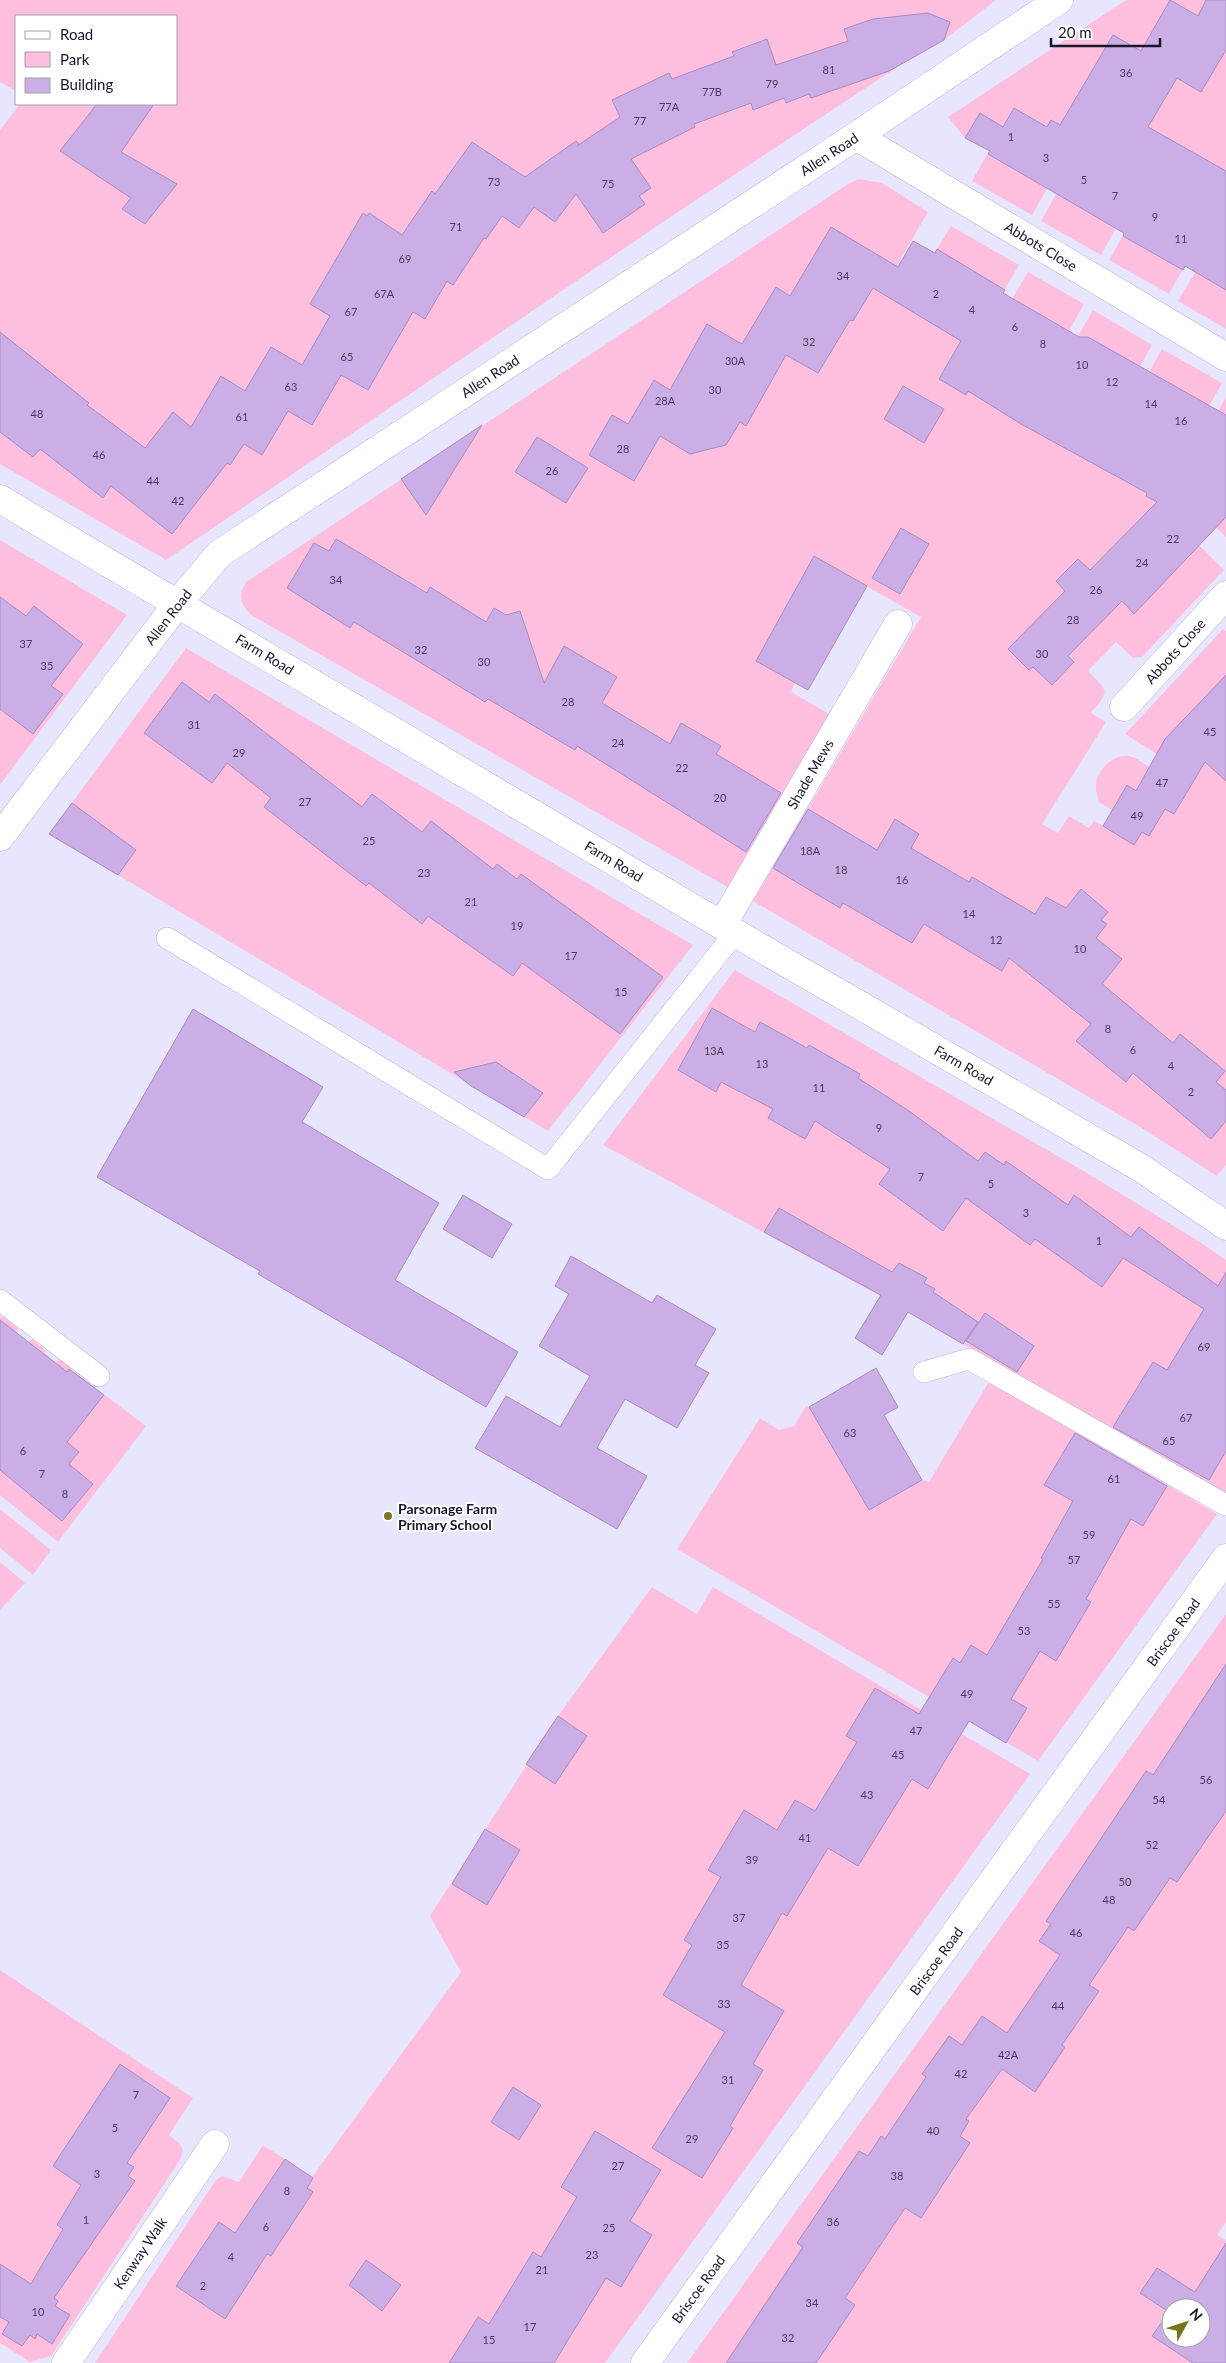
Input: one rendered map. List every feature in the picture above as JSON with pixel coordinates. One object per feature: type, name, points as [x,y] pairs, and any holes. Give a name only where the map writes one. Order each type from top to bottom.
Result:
[{"type":"street","name":"Allen Road","points":[[0,836],[178,603],[219,554],[856,136],[1059,0]]},
{"type":"street","name":"Abbots Close","points":[[856,136],[1226,357]]},
{"type":"street","name":"Farm Road","points":[[0,499],[729,929],[1141,1168],[1226,1226]]},
{"type":"street","name":"Abbots Close","points":[[1124,706],[1226,595]]},
{"type":"street","name":"Shade Mews","points":[[729,929],[898,624]]},
{"type":"street","name":"Briscoe Road","points":[[645,2363],[1226,1558]]},
{"type":"street","name":"Kenway Walk","points":[[66,2363],[215,2144]]},
{"type":"lane","points":[[167,938],[548,1169],[729,929]]},
{"type":"lane","points":[[0,1300],[99,1376]]},
{"type":"lane","points":[[924,1372],[969,1359],[1226,1505]]},
{"type":"green space","points":[[0,0],[996,0],[944,40],[902,64],[669,218],[166,560],[0,464],[0,130],[19,105],[178,105],[178,15],[15,15],[15,90],[0,82]]},
{"type":"green space","points":[[1126,0],[1226,0],[1226,205],[1209,223],[1169,294],[1109,260],[1150,189],[1116,228],[1101,255],[1041,221],[1082,148],[1074,142],[1032,215],[972,181],[989,151],[965,138],[948,117]]},
{"type":"green space","points":[[859,179],[882,183],[928,212],[897,265],[919,279],[951,226],[1019,265],[979,332],[956,350],[989,338],[1028,272],[1084,304],[1069,331],[1054,378],[1093,310],[1152,345],[1114,412],[1123,418],[1162,349],[1222,383],[1183,453],[1218,412],[1226,397],[1226,537],[1216,527],[1199,545],[1224,570],[1142,657],[1133,658],[1116,642],[1088,671],[1100,683],[1104,691],[1102,699],[1091,713],[1106,722],[1042,824],[1058,833],[1069,816],[1089,828],[1094,821],[1107,828],[1114,816],[1110,814],[1112,810],[1099,802],[1096,782],[1101,771],[1120,756],[1134,758],[1150,767],[1157,754],[1125,734],[1223,629],[1226,631],[1226,1165],[1217,1176],[1140,1127],[753,901],[921,617],[866,586],[795,683],[791,692],[831,715],[729,888],[251,615],[242,603],[241,596],[246,582],[848,184]]},
{"type":"green space","points":[[1226,225],[1226,329],[1178,301],[1220,231]]},
{"type":"green space","points":[[0,540],[127,615],[0,785]]},
{"type":"green space","points":[[186,648],[693,945],[548,1131],[49,834]]},
{"type":"green space","points":[[735,970],[1087,1173],[1226,1260],[1226,1496],[878,1295],[603,1145]]},
{"type":"green space","points":[[0,1317],[4,1317],[19,1329],[16,1333],[28,1343],[32,1339],[56,1363],[61,1357],[72,1366],[70,1369],[146,1426],[58,1542],[0,1495]]},
{"type":"green space","points":[[990,1380],[1217,1514],[1038,1761],[677,1549],[760,1418],[779,1430],[794,1426],[806,1406],[809,1407],[869,1510],[922,1480],[929,1482]]},
{"type":"green space","points":[[0,1509],[51,1550],[33,1575],[0,1548]]},
{"type":"green space","points":[[0,1562],[25,1583],[0,1610]]},
{"type":"green space","points":[[652,1587],[697,1614],[713,1587],[1030,1774],[605,2363],[95,2363],[216,2180],[222,2176],[239,2182],[263,2145],[312,2177],[461,1972],[430,1916],[558,1716]]},
{"type":"green space","points":[[1226,1614],[1226,2222],[1217,2235],[1226,2240],[1226,2326],[1211,2315],[1211,2298],[1196,2298],[1182,2283],[1175,2298],[1161,2298],[1161,2348],[1211,2348],[1226,2363],[687,2363]]},
{"type":"green space","points":[[0,1970],[193,2098],[169,2135],[179,2143],[183,2150],[180,2160],[51,2356],[30,2362],[0,2343]]},
{"type":"building","points":[[1170,0],[1198,16],[1206,0],[1226,0],[1226,50],[1201,92],[1177,78],[1148,127],[1226,171],[1226,290],[1185,266],[1183,270],[1123,236],[1124,233],[988,154],[990,151],[965,138],[980,113],[1003,127],[1014,108],[1047,127],[1051,120],[1060,125],[1113,35],[1141,51]]},
{"type":"building","points":[[928,13],[950,22],[944,40],[889,71],[811,98],[809,94],[786,103],[784,98],[753,110],[751,103],[694,124],[695,127],[631,159],[651,188],[639,196],[645,204],[603,233],[576,194],[555,222],[534,207],[519,228],[502,216],[486,239],[484,238],[453,285],[447,281],[425,319],[413,312],[368,390],[341,375],[312,425],[288,411],[262,455],[244,444],[230,465],[227,463],[172,534],[111,486],[103,498],[40,449],[33,457],[0,432],[0,332],[89,403],[87,405],[145,448],[173,412],[191,427],[221,376],[245,391],[271,347],[302,365],[330,316],[310,304],[363,213],[367,216],[369,213],[402,235],[432,191],[435,194],[472,142],[525,177],[576,141],[579,144],[577,146],[620,117],[612,100],[669,73],[672,79],[734,56],[732,52],[767,39],[776,65],[848,41],[844,29],[873,19]]},
{"type":"building","points":[[96,105],[153,105],[121,152],[177,184],[145,224],[122,209],[131,198],[60,151]]},
{"type":"building","points":[[831,227],[898,267],[913,241],[935,253],[937,249],[1005,290],[1003,293],[1079,337],[1088,337],[1226,415],[1226,517],[1134,614],[1122,601],[1068,656],[1074,662],[1052,685],[1033,667],[1029,670],[1008,649],[1065,591],[1056,581],[1078,559],[1090,570],[1157,502],[1146,496],[1147,493],[1021,424],[968,391],[966,395],[939,379],[961,341],[873,288],[853,321],[850,320],[818,373],[786,355],[746,426],[740,422],[726,445],[690,454],[660,436],[634,481],[589,455],[612,415],[628,424],[654,380],[670,390],[707,324],[742,344],[776,287],[790,296]]},
{"type":"building","points":[[903,386],[944,409],[924,443],[884,419]]},
{"type":"building","points":[[482,425],[426,515],[401,479]]},
{"type":"building","points":[[537,437],[588,468],[566,503],[515,472]]},
{"type":"building","points":[[901,528],[929,544],[900,594],[872,578]]},
{"type":"building","points":[[336,539],[427,593],[430,587],[486,622],[494,608],[506,615],[520,611],[544,683],[564,646],[617,677],[602,703],[670,744],[681,723],[721,746],[716,754],[781,793],[746,852],[577,746],[575,750],[488,699],[485,702],[354,622],[350,628],[287,588],[314,543],[329,551]]},
{"type":"building","points":[[814,556],[867,586],[808,690],[756,661]]},
{"type":"building","points":[[0,597],[26,616],[34,606],[83,644],[51,686],[63,694],[33,734],[0,709]]},
{"type":"building","points":[[1226,675],[1226,781],[1205,762],[1174,814],[1165,809],[1149,836],[1142,832],[1134,845],[1103,826],[1127,785],[1136,791],[1165,739]]},
{"type":"building","points":[[182,682],[209,702],[215,694],[362,807],[372,794],[422,832],[431,821],[493,869],[497,864],[517,879],[521,874],[663,977],[620,1034],[522,963],[513,976],[428,916],[422,924],[369,883],[366,886],[264,807],[271,798],[227,763],[212,783],[144,733]]},
{"type":"building","points":[[72,803],[136,850],[118,875],[49,834]]},
{"type":"building","points":[[808,809],[877,850],[895,819],[919,834],[911,848],[969,882],[972,877],[1035,914],[1046,897],[1066,908],[1081,889],[1108,912],[1101,920],[1107,924],[1096,938],[1122,959],[1102,984],[1173,1043],[1180,1034],[1225,1071],[1216,1082],[1226,1090],[1226,1121],[1211,1139],[1133,1073],[1126,1082],[1076,1041],[1091,1024],[1009,958],[1002,971],[924,924],[912,943],[843,903],[840,908],[773,868]]},
{"type":"building","points":[[712,1008],[755,1032],[760,1022],[807,1048],[809,1045],[860,1074],[858,1078],[906,1109],[978,1161],[985,1152],[1004,1165],[1006,1161],[1068,1205],[1074,1195],[1131,1237],[1139,1227],[1218,1286],[1226,1272],[1226,1451],[1209,1480],[1113,1427],[1153,1362],[1167,1370],[1204,1309],[1123,1258],[1102,1287],[1035,1239],[1030,1245],[966,1198],[943,1231],[879,1184],[890,1169],[815,1121],[805,1139],[768,1118],[773,1109],[721,1082],[716,1092],[678,1070]]},
{"type":"building","points":[[193,1009],[323,1087],[302,1122],[439,1203],[395,1280],[518,1352],[486,1407],[258,1274],[260,1271],[97,1177]]},
{"type":"building","points":[[496,1062],[543,1093],[524,1117],[471,1086],[454,1072]]},
{"type":"building","points":[[463,1195],[512,1224],[492,1258],[443,1229]]},
{"type":"building","points":[[779,1208],[892,1272],[899,1263],[927,1278],[924,1283],[935,1289],[933,1292],[978,1322],[963,1344],[908,1312],[882,1355],[855,1338],[881,1295],[764,1232]]},
{"type":"building","points":[[571,1256],[652,1303],[657,1295],[716,1329],[695,1365],[709,1373],[677,1428],[625,1399],[597,1448],[647,1476],[617,1529],[475,1448],[506,1396],[560,1427],[590,1376],[539,1346],[569,1294],[555,1286]]},
{"type":"building","points":[[985,1313],[1034,1346],[1017,1372],[966,1341]]},
{"type":"building","points":[[0,1320],[67,1372],[69,1369],[104,1395],[67,1442],[79,1452],[69,1464],[93,1484],[62,1521],[0,1470]]},
{"type":"building","points":[[876,1368],[898,1407],[884,1415],[922,1480],[869,1510],[809,1407]]},
{"type":"building","points":[[1075,1433],[1167,1486],[1143,1526],[1131,1519],[1086,1599],[1091,1602],[1056,1661],[1040,1651],[1011,1699],[1027,1708],[1006,1743],[969,1721],[928,1789],[912,1779],[858,1866],[828,1848],[787,1916],[782,1913],[741,1985],[784,2011],[753,2064],[763,2070],[730,2126],[733,2128],[702,2178],[652,2148],[725,2032],[663,1995],[692,1945],[684,1940],[721,1877],[708,1870],[744,1810],[777,1830],[795,1800],[815,1811],[857,1742],[846,1736],[875,1688],[919,1714],[953,1658],[960,1663],[971,1645],[987,1655],[1043,1559],[1041,1558],[1073,1501],[1044,1485]]},
{"type":"building","points":[[1226,1664],[1226,1811],[1177,1882],[1170,1878],[1134,1931],[1128,1927],[1089,1985],[1099,1991],[1062,2045],[1065,2047],[1035,2092],[1002,2069],[966,2119],[969,2121],[960,2136],[970,2143],[921,2218],[905,2208],[845,2298],[855,2305],[816,2363],[726,2363],[803,2247],[797,2243],[859,2151],[868,2156],[881,2136],[885,2139],[926,2077],[922,2074],[949,2036],[962,2045],[982,2016],[1007,2033],[1060,1955],[1039,1941],[1051,1924],[1046,1921],[1146,1771],[1153,1775]]},
{"type":"building","points":[[558,1716],[587,1736],[555,1784],[526,1764]]},
{"type":"building","points":[[485,1829],[520,1850],[487,1905],[452,1884]]},
{"type":"building","points":[[120,2064],[170,2098],[127,2163],[134,2167],[128,2176],[135,2181],[54,2298],[58,2301],[55,2306],[70,2315],[52,2344],[37,2334],[35,2339],[30,2335],[22,2346],[2,2334],[9,2322],[0,2317],[0,2264],[31,2284],[63,2229],[57,2225],[81,2185],[53,2166]]},
{"type":"building","points":[[513,2087],[541,2105],[519,2140],[491,2122]]},
{"type":"building","points":[[595,2131],[661,2170],[630,2221],[652,2235],[621,2287],[606,2278],[554,2363],[449,2363],[478,2317],[489,2324],[533,2252],[541,2257],[577,2197],[561,2187]]},
{"type":"building","points":[[285,2159],[313,2178],[307,2188],[313,2192],[271,2256],[267,2254],[225,2319],[176,2286],[219,2222],[235,2233]]},
{"type":"building","points":[[1226,2243],[1226,2363],[1193,2363],[1170,2348],[1211,2348],[1211,2298],[1161,2298],[1161,2307],[1140,2293],[1157,2268],[1195,2292]]},
{"type":"building","points":[[366,2260],[401,2285],[382,2311],[349,2285]]},
{"type":"building","points":[[1161,2323],[1161,2342],[1152,2336]]},
{"type":"place","name":"Parsonage Farm Primary School","points":[[388,1516]]}]
